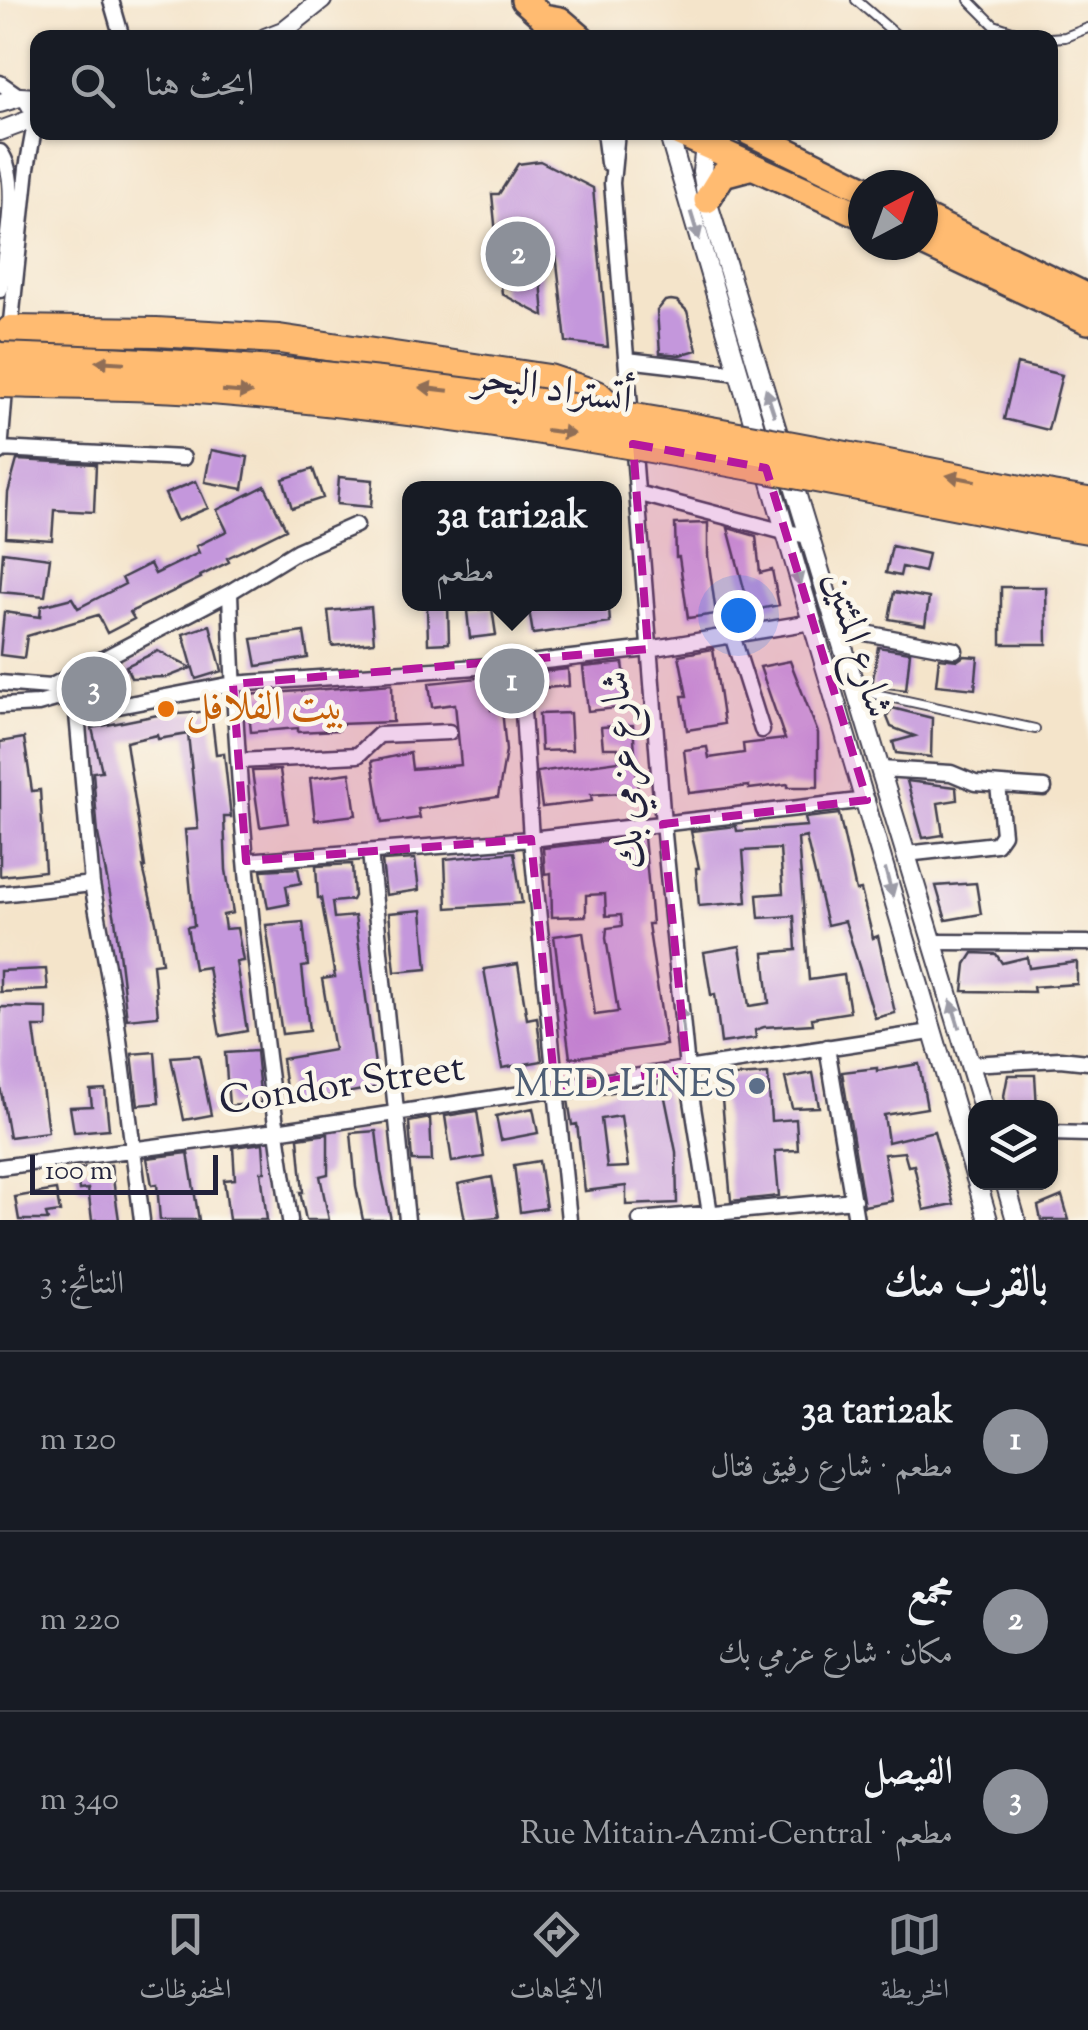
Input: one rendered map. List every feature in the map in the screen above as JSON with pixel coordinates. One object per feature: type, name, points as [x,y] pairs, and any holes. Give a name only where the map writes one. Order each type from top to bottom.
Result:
[{"type":"highway","points":[[541,18],[560,20],[572,30]]},
{"type":"highway","points":[[710,140],[753,166],[848,209]]},
{"type":"highway","points":[[765,140],[848,181]]},
{"type":"highway","points":[[707,200],[723,174],[753,166]]},
{"type":"highway","points":[[938,227],[1088,322]]},
{"type":"highway","points":[[938,248],[991,262],[1088,297]]},
{"type":"highway","points":[[11,330],[212,334],[337,347],[549,379],[597,394],[619,416]]},
{"type":"highway","name":"أتستراد البحر","points":[[0,358],[219,366],[336,377],[619,416],[1051,509],[1088,530]]},
{"type":"highway","name":"أتستراد البحر","points":[[0,383],[232,392],[436,414],[1051,509],[1088,502]]},
{"type":"street","points":[[111,0],[120,30]]},
{"type":"street","points":[[283,30],[322,0]]},
{"type":"street","points":[[0,83],[29,98]]},
{"type":"street","points":[[0,104],[29,98]]},
{"type":"street","points":[[0,131],[30,120]]},
{"type":"street","points":[[33,140],[0,450],[183,458]]},
{"type":"street","points":[[605,140],[612,183]]},
{"type":"street","name":"شارع عزمي بك","points":[[616,140],[612,183],[662,824],[687,1069],[710,1217]]},
{"type":"street","name":"شارع المئتين","points":[[670,140],[968,1155]]},
{"type":"street","name":"شارع المئتين","points":[[708,140],[702,171],[707,200],[981,1100]]},
{"type":"street","points":[[0,152],[6,158],[11,184],[0,290]]},
{"type":"street","points":[[626,360],[739,373]]},
{"type":"street","points":[[636,493],[811,536]]},
{"type":"street","points":[[50,687],[230,592],[287,556],[356,524]]},
{"type":"street","points":[[230,592],[246,861],[290,1220]]},
{"type":"street","points":[[77,714],[233,684],[520,664],[648,649],[812,622]]},
{"type":"street","points":[[839,628],[954,650]]},
{"type":"street","points":[[732,635],[762,730]]},
{"type":"street","points":[[520,664],[531,839],[570,1220]]},
{"type":"street","points":[[0,682],[50,687],[66,696],[77,714],[92,884],[116,1016],[142,1220]]},
{"type":"street","points":[[0,706],[38,704],[66,696]]},
{"type":"street","points":[[238,761],[358,754],[379,736],[450,732]]},
{"type":"street","points":[[880,768],[951,773],[976,783],[1044,788]]},
{"type":"street","points":[[906,854],[1001,840],[998,785]]},
{"type":"street","points":[[246,861],[531,839],[867,800]]},
{"type":"street","points":[[370,852],[407,1220]]},
{"type":"street","points":[[0,894],[92,884]]},
{"type":"street","points":[[932,942],[1088,942]]},
{"type":"street","points":[[914,973],[940,968]]},
{"type":"street","name":"Condor Street","points":[[0,1168],[931,1032]]},
{"type":"street","points":[[826,1047],[856,1220]]},
{"type":"street","points":[[970,1064],[1060,1059],[1088,1062]]},
{"type":"street","points":[[1058,1132],[1088,1134]]},
{"type":"street","name":"شارع المئتين","points":[[979,1190],[988,1220]]},
{"type":"street","points":[[1007,1190],[1016,1220]]},
{"type":"street","points":[[640,1220],[710,1217],[854,1200]]},
{"type":"lane","points":[[856,0],[891,30]]},
{"type":"lane","points":[[969,0],[994,24],[1011,30]]},
{"type":"lane","points":[[1058,38],[1088,28]]},
{"type":"lane","points":[[857,690],[1035,730]]},
{"type":"highlighted area","points":[[633,444],[766,468],[867,800],[663,824],[687,1069],[555,1089],[531,839],[246,861],[233,684],[648,649]]},
{"type":"building","points":[[540,161],[593,188],[608,347],[566,342],[556,254],[539,256],[544,316],[502,294],[492,194],[499,194],[518,164]]},
{"type":"building","points":[[671,300],[687,311],[697,350],[680,355],[660,353],[657,311]]},
{"type":"building","points":[[1017,364],[1062,375],[1048,430],[1004,419]]},
{"type":"building","points":[[211,450],[248,457],[243,489],[205,482]]},
{"type":"building","points":[[17,460],[96,464],[94,512],[54,510],[52,540],[6,537],[8,493]]},
{"type":"building","points":[[313,469],[323,498],[292,508],[283,479]]},
{"type":"building","points":[[339,477],[373,480],[371,507],[337,504]]},
{"type":"building","points":[[196,481],[208,508],[177,521],[165,494]]},
{"type":"building","points":[[265,486],[286,529],[227,558],[229,562],[201,578],[130,612],[134,619],[107,633],[98,615],[27,636],[24,658],[0,655],[4,612],[40,617],[41,606],[72,598],[78,608],[125,584],[122,578],[150,564],[155,574],[199,553],[196,546],[227,531],[217,510]]},
{"type":"building","points":[[708,523],[716,614],[688,618],[676,557],[675,524]]},
{"type":"building","points":[[728,528],[756,536],[760,573],[772,570],[779,605],[750,611]]},
{"type":"building","points":[[892,546],[928,554],[924,572],[902,567],[900,576],[886,573]]},
{"type":"building","points":[[3,552],[50,558],[45,596],[0,592]]},
{"type":"building","points":[[1001,587],[1046,587],[1047,644],[1001,644]]},
{"type":"building","points":[[894,592],[929,598],[925,625],[889,619]]},
{"type":"building","points":[[371,607],[374,642],[332,646],[328,611]]},
{"type":"building","points":[[427,611],[448,611],[449,643],[428,644]]},
{"type":"building","points":[[467,611],[492,611],[496,635],[470,638]]},
{"type":"building","points":[[529,611],[609,611],[610,623],[533,634]]},
{"type":"building","points":[[210,625],[222,671],[196,679],[183,634]]},
{"type":"building","points":[[304,632],[308,658],[257,666],[252,639]]},
{"type":"building","points":[[878,647],[910,652],[906,690],[872,686]]},
{"type":"building","points":[[713,649],[724,724],[687,730],[682,696],[687,696],[679,655]]},
{"type":"building","points":[[158,651],[191,668],[168,677],[131,678],[126,666]]},
{"type":"building","points":[[964,656],[978,657],[975,689],[936,685],[939,658],[958,660]]},
{"type":"building","points":[[790,661],[818,733],[818,787],[788,784],[689,793],[684,750],[707,747],[709,758],[744,753],[743,744],[785,739],[760,667]]},
{"type":"building","points":[[623,663],[629,707],[588,711],[583,667]]},
{"type":"building","points":[[568,669],[569,686],[532,689],[531,673]]},
{"type":"building","points":[[487,677],[491,710],[502,709],[506,751],[498,797],[418,809],[420,818],[382,823],[372,761],[410,753],[412,769],[461,765],[455,704],[432,707],[429,683]]},
{"type":"building","points":[[392,684],[393,722],[339,724],[339,730],[251,732],[247,695]]},
{"type":"building","points":[[892,708],[932,718],[931,757],[896,753],[893,742],[915,736],[891,727],[887,717]]},
{"type":"building","points":[[178,711],[211,711],[216,754],[224,753],[231,817],[224,817],[226,870],[233,913],[223,915],[225,929],[237,928],[243,961],[236,962],[247,1031],[220,1036],[208,967],[194,969],[187,927],[194,926],[185,830],[198,829],[188,734],[126,742],[143,867],[162,963],[153,964],[158,1016],[127,1019],[115,919],[98,834],[93,772],[102,771],[92,728]]},
{"type":"building","points":[[570,713],[572,750],[541,751],[539,714]]},
{"type":"building","points":[[633,725],[638,792],[591,795],[592,801],[542,807],[537,772],[619,761],[618,748],[603,748],[601,727]]},
{"type":"building","points":[[24,738],[32,791],[40,790],[45,871],[0,876],[0,742]]},
{"type":"building","points":[[280,770],[288,823],[260,827],[252,771]]},
{"type":"building","points":[[350,773],[356,815],[315,820],[310,778]]},
{"type":"building","points":[[907,781],[956,787],[957,800],[938,803],[943,835],[923,838]]},
{"type":"building","points":[[839,814],[856,891],[861,890],[873,938],[878,936],[895,1013],[875,1018],[845,921],[827,925],[806,837],[798,839],[809,980],[844,975],[850,1012],[812,1018],[813,1024],[764,1027],[755,1030],[756,1038],[721,1043],[715,994],[711,995],[704,952],[740,946],[749,1006],[769,1003],[764,953],[796,950],[794,916],[759,918],[757,895],[783,893],[780,849],[743,851],[747,902],[699,906],[699,868],[691,831],[736,826],[737,831],[807,826],[805,818]]},
{"type":"building","points":[[644,837],[652,924],[648,924],[666,1045],[570,1058],[554,936],[583,932],[595,1015],[618,1012],[606,938],[607,928],[622,926],[621,915],[606,916],[605,894],[586,895],[586,916],[552,917],[551,873],[545,874],[543,848]]},
{"type":"building","points":[[514,852],[522,903],[447,908],[445,859]]},
{"type":"building","points":[[415,859],[419,890],[386,895],[382,861]]},
{"type":"building","points":[[352,864],[352,900],[332,902],[334,918],[355,916],[378,1087],[288,1104],[282,1059],[334,1050],[322,979],[335,977],[318,898],[316,866]]},
{"type":"building","points":[[298,868],[301,883],[286,886],[289,904],[268,908],[261,870]]},
{"type":"building","points":[[976,883],[981,914],[946,920],[936,886]]},
{"type":"building","points":[[422,910],[427,969],[395,972],[389,913]]},
{"type":"building","points":[[303,922],[308,966],[302,967],[309,1031],[282,1034],[266,925]]},
{"type":"building","points":[[973,953],[996,954],[1002,963],[1027,957],[1029,968],[1077,962],[1077,984],[1033,987],[1034,992],[963,991],[966,964]]},
{"type":"building","points":[[518,964],[527,1019],[537,1017],[542,1061],[502,1068],[484,969]]},
{"type":"building","points":[[46,969],[48,990],[0,992],[0,971]]},
{"type":"building","points":[[0,1007],[47,1008],[47,1027],[34,1027],[48,1132],[9,1137],[0,1086]]},
{"type":"building","points":[[256,1051],[261,1103],[229,1106],[225,1053]]},
{"type":"building","points":[[155,1052],[159,1103],[138,1105],[132,1054]]},
{"type":"building","points":[[199,1055],[211,1115],[184,1120],[171,1057]]},
{"type":"building","points":[[919,1064],[927,1108],[884,1115],[888,1142],[934,1131],[954,1204],[924,1210],[914,1165],[908,1166],[904,1152],[884,1154],[892,1201],[864,1206],[842,1072]]},
{"type":"building","points":[[813,1073],[819,1107],[792,1108],[785,1078]]},
{"type":"building","points":[[768,1074],[771,1121],[796,1119],[798,1150],[775,1151],[779,1196],[731,1201],[720,1077]]},
{"type":"building","points":[[1008,1075],[1035,1075],[1037,1100],[1005,1100]]},
{"type":"building","points":[[662,1083],[676,1152],[677,1203],[626,1205],[626,1186],[585,1191],[577,1124],[572,1125],[568,1100]],"holes":[[[621,1116],[628,1167],[607,1168],[601,1119]]]},
{"type":"building","points":[[105,1089],[109,1129],[74,1132],[70,1107],[92,1106],[90,1090]]},
{"type":"building","points":[[533,1108],[538,1133],[501,1140],[496,1116]]},
{"type":"building","points":[[477,1111],[484,1157],[452,1162],[445,1116]]},
{"type":"building","points":[[430,1118],[432,1161],[412,1161],[409,1122]]},
{"type":"building","points":[[376,1131],[391,1220],[363,1220],[356,1186],[351,1133]]},
{"type":"building","points":[[328,1134],[328,1174],[320,1176],[329,1220],[306,1220],[300,1192],[298,1138]]},
{"type":"building","points":[[263,1143],[265,1172],[261,1172],[267,1220],[229,1220],[224,1180],[235,1179],[233,1147]]},
{"type":"building","points":[[188,1153],[199,1220],[160,1220],[157,1184],[152,1185],[147,1158]]},
{"type":"building","points":[[539,1161],[546,1208],[520,1212],[514,1165]]},
{"type":"building","points":[[111,1165],[119,1220],[92,1220],[88,1189],[79,1190],[76,1169]]},
{"type":"building","points":[[492,1177],[499,1217],[465,1220],[458,1184]]},
{"type":"building","points":[[56,1190],[60,1212],[46,1214],[48,1220],[19,1220],[15,1197]]},
{"type":"building","points":[[1062,1196],[1069,1220],[1041,1220],[1038,1206]]},
{"type":"place","name":"مجمع","points":[[518,254]]},
{"type":"place","name":"3a tari2ak","points":[[512,681]]},
{"type":"place","name":"الفيصل","points":[[94,689]]},
{"type":"place","name":"بيت الفلافل","points":[[166,709]]},
{"type":"place","name":"MED-LINES","points":[[757,1086]]}]
